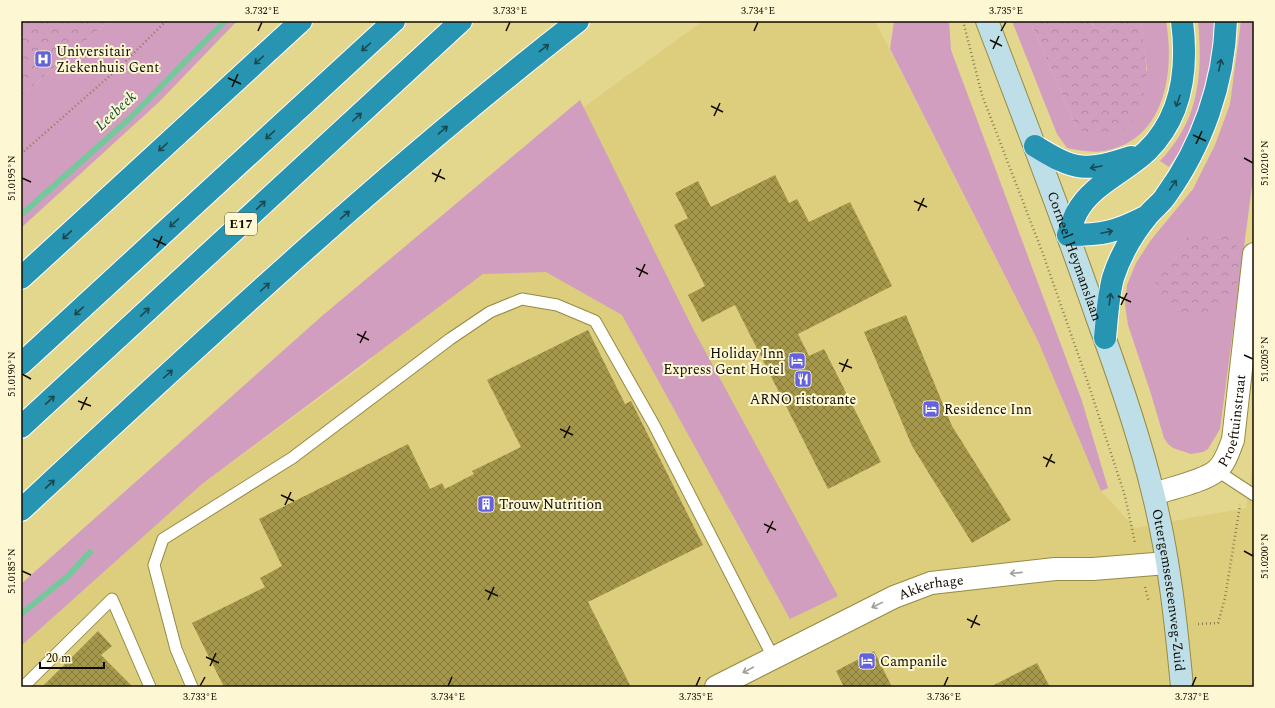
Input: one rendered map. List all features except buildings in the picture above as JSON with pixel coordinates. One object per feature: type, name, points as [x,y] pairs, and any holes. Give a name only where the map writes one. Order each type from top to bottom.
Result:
[{"type":"highway","points":[[21,278],[300,21]]},
{"type":"highway","points":[[21,364],[394,21]]},
{"type":"highway","name":"E17","points":[[21,427],[461,21]]},
{"type":"highway","points":[[21,510],[315,241],[457,118],[578,21]]},
{"type":"highway","points":[[1148,215],[1120,229],[1096,235],[1068,235],[1076,213],[1086,198],[1147,151],[1172,119],[1180,97],[1184,70],[1184,40],[1182,21]]},
{"type":"highway","points":[[1105,338],[1113,278],[1122,257],[1148,215],[1164,199],[1181,175],[1208,119],[1222,58],[1226,21]]},
{"type":"highway","points":[[1035,146],[1054,158],[1073,166],[1090,168],[1108,165],[1147,151]]},
{"type":"street","name":"Corneel Heymanslaan","points":[[987,21],[1035,146],[1105,338],[1135,423],[1154,494]]},
{"type":"street","name":"Proeftuinstraat","points":[[1154,494],[1202,478],[1216,470],[1226,456],[1233,440],[1254,258]]},
{"type":"street","name":"Ottergemsesteenweg-Zuid","points":[[1154,494],[1167,563],[1176,625],[1182,687]]},
{"type":"street","name":"Akkerhage","points":[[716,687],[894,597],[931,583],[1055,569],[1093,569],[1167,563]]},
{"type":"lane","points":[[192,687],[176,649],[154,565],[163,539],[292,458],[450,339],[490,312],[522,299],[557,305],[595,321],[654,425],[773,657]]},
{"type":"lane","points":[[1216,470],[1254,494]]},
{"type":"lane","points":[[23,687],[112,599],[150,687]]},
{"type":"path","points":[[21,154],[122,66],[166,21]]},
{"type":"path","points":[[963,21],[982,95],[1043,254],[1086,377],[1122,489],[1150,603]]},
{"type":"path","points":[[1225,598],[1242,487]]},
{"type":"shaded area","points":[[703,21],[875,21],[1038,341],[1101,491],[1135,528],[1246,508],[1254,453],[1254,687],[21,687],[21,646],[202,484],[368,363],[537,141]]},
{"type":"green space","name":"Universitair Ziekenhuis Gent","points":[[21,21],[109,21],[21,96]]},
{"type":"green space","points":[[109,21],[237,21],[159,102],[21,228],[21,96]]},
{"type":"green space","points":[[894,21],[949,21],[951,50],[1082,401],[1108,488],[1101,491],[1038,341],[890,49]]},
{"type":"green space","points":[[1012,21],[1030,21],[1076,127],[1147,70],[1141,21],[1166,21],[1169,61],[1161,101],[1153,119],[1141,134],[1125,145],[1099,152],[1067,148],[1057,134]]},
{"type":"green space","points":[[1030,21],[1090,21],[1094,27],[1105,31],[1117,21],[1141,21],[1146,60],[1146,86],[1139,110],[1130,125],[1107,139],[1089,135],[1076,127]]},
{"type":"green space","points":[[1090,21],[1117,21],[1105,31],[1094,27]]},
{"type":"green space","points":[[1198,21],[1215,21],[1209,79],[1190,138],[1169,167],[1160,161],[1173,145],[1183,129],[1196,96],[1200,60]]},
{"type":"green space","points":[[1241,21],[1254,21],[1254,171],[1220,429],[1208,449],[1203,452],[1191,454],[1173,448],[1164,438],[1128,325],[1125,305],[1127,285],[1136,263],[1151,240],[1193,189],[1215,145],[1230,104]]},
{"type":"green space","points":[[580,100],[692,327],[838,596],[790,619],[622,315],[546,272],[483,274],[202,484],[21,646],[21,584],[322,316]]},
{"type":"green space","points":[[1216,231],[1230,236],[1242,256],[1239,279],[1220,309],[1193,316],[1170,308],[1157,299],[1154,286],[1168,261],[1188,236]]},
{"type":"waterway","name":"Leebeek","points":[[21,215],[129,119],[225,21]]},
{"type":"waterway","name":"Leebeek","points":[[21,614],[68,576],[90,552]]},
{"type":"place","name":"Universitair Ziekenhuis Gent","points":[[43,59]]},
{"type":"place","name":"Holiday Inn Express Gent Hotel","points":[[797,361]]},
{"type":"place","name":"ARNO ristorante","points":[[803,379]]},
{"type":"place","name":"Residence Inn","points":[[931,409]]},
{"type":"place","name":"Trouw Nutrition","points":[[486,504]]},
{"type":"place","name":"Campanile","points":[[867,661]]}]
